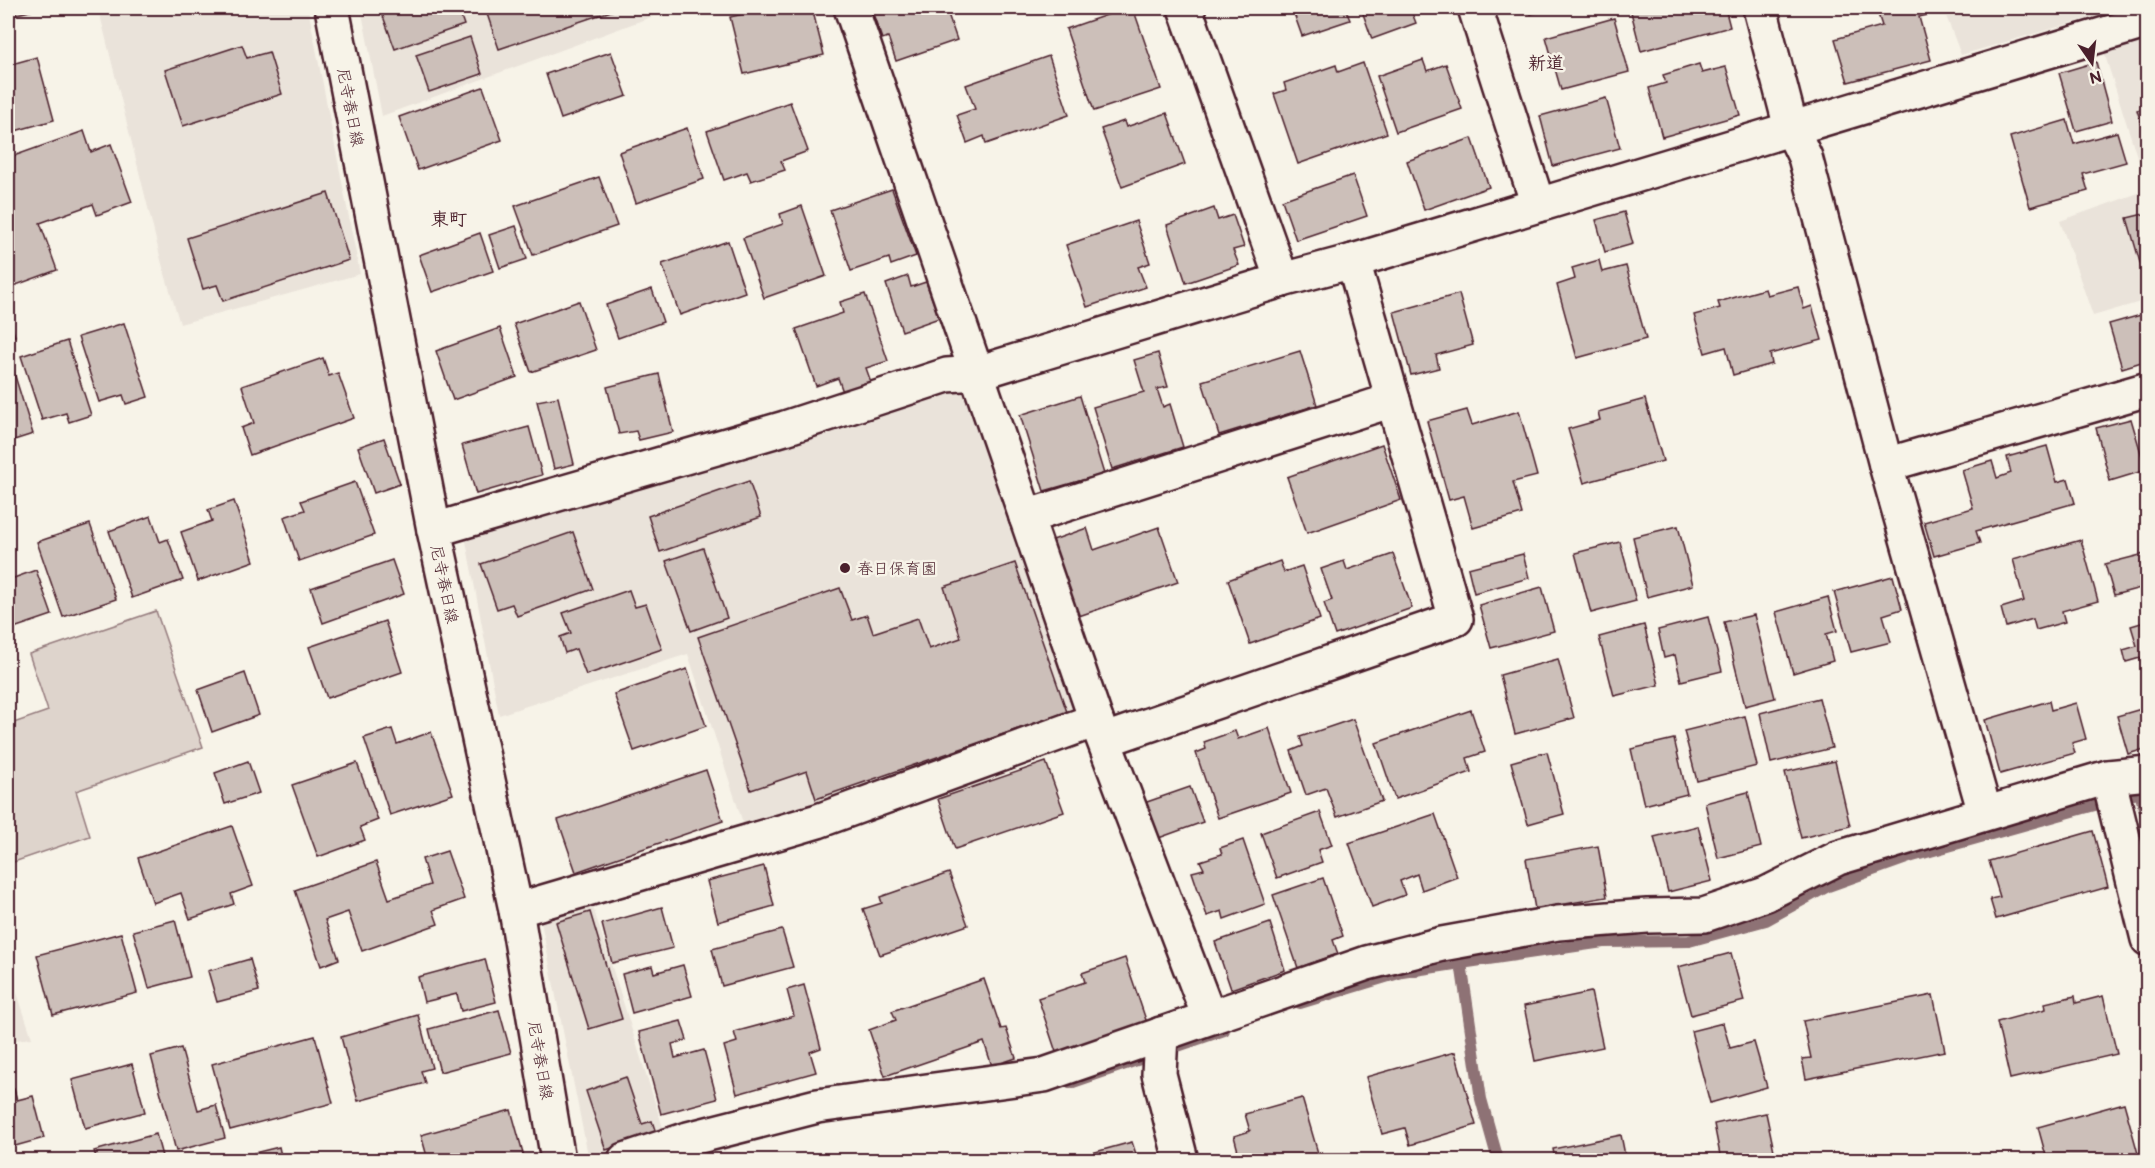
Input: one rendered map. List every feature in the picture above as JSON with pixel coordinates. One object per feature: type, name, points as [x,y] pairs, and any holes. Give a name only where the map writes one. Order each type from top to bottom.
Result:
[{"type":"street","name":"尼寺春日線","points":[[332,8],[434,530],[516,910],[558,1161]]},
{"type":"street","points":[[850,8],[1100,730],[1209,1017]]},
{"type":"street","points":[[1185,8],[1282,280]]},
{"type":"street","points":[[1475,8],[1538,205]]},
{"type":"street","points":[[1760,8],[1791,128],[1805,157],[1886,465],[1985,813]]},
{"type":"street","points":[[434,530],[785,428],[947,375],[977,373],[2148,21]]},
{"type":"street","points":[[516,910],[818,821],[1456,619],[1353,261]]},
{"type":"street","points":[[1886,465],[2148,389]]},
{"type":"street","points":[[1026,517],[1393,400]]},
{"type":"street","points":[[625,1161],[688,1138],[817,1106],[1044,1075],[1367,963],[1442,944],[1558,922],[1704,915],[1766,894],[1838,858],[2108,777],[2148,773]]},
{"type":"street","points":[[2108,777],[2148,939]]},
{"type":"street","points":[[1161,1034],[1159,1074],[1181,1161]]},
{"type":"shaded area","points":[[112,8],[308,8],[360,274],[180,324],[162,264],[99,11]]},
{"type":"shaded area","points":[[361,8],[656,8],[659,14],[382,116]]},
{"type":"shaded area","points":[[1943,8],[2123,8],[1961,55]]},
{"type":"shaded area","points":[[2147,37],[2147,188],[2103,49]]},
{"type":"shaded area","points":[[2147,190],[2147,300],[2093,316],[2060,221]]},
{"type":"shaded area","name":"春日保育園","points":[[946,385],[970,396],[1083,717],[817,811],[744,826],[688,654],[499,715],[465,536]]},
{"type":"shaded area","points":[[156,611],[203,747],[76,791],[90,836],[8,864],[8,725],[48,711],[29,654]]},
{"type":"shaded area","points":[[591,901],[665,1134],[596,1160],[589,1160],[539,912]]},
{"type":"shaded area","points":[[8,966],[32,1038],[8,1041]]},
{"type":"building","points":[[11,8],[42,8],[13,15]]},
{"type":"building","points":[[380,8],[458,8],[464,25],[395,49]]},
{"type":"building","points":[[485,8],[620,8],[499,49]]},
{"type":"building","points":[[769,8],[812,8],[824,55],[744,74],[730,17]]},
{"type":"building","points":[[871,8],[946,8],[957,40],[896,61],[888,37],[882,39]]},
{"type":"building","points":[[1133,8],[1161,89],[1094,111],[1066,29]]},
{"type":"building","points":[[1292,8],[1345,8],[1350,20],[1302,36]]},
{"type":"building","points":[[1361,8],[1410,8],[1416,23],[1372,39]]},
{"type":"building","points":[[1529,8],[1553,8],[1531,14]]},
{"type":"building","points":[[1630,8],[1725,8],[1730,27],[1641,51]]},
{"type":"building","points":[[1876,8],[1929,8],[1931,14],[1919,17],[1931,60],[1848,82],[1835,39],[1882,26]]},
{"type":"building","points":[[1614,18],[1629,72],[1561,90],[1546,37]]},
{"type":"building","points":[[470,37],[482,74],[429,92],[416,55]]},
{"type":"building","points":[[242,45],[247,58],[269,52],[282,94],[183,126],[165,70]]},
{"type":"building","points":[[611,52],[627,96],[561,119],[546,74]]},
{"type":"building","points":[[1049,56],[1069,115],[986,144],[984,136],[967,143],[957,115],[975,109],[966,85]]},
{"type":"building","points":[[37,57],[54,120],[8,133],[8,65]]},
{"type":"building","points":[[1423,60],[1427,71],[1446,64],[1462,109],[1396,132],[1377,76]]},
{"type":"building","points":[[2096,62],[2112,121],[2076,131],[2059,73]]},
{"type":"building","points":[[1363,63],[1387,133],[1298,164],[1274,94],[1286,90],[1284,83],[1336,65],[1338,72]]},
{"type":"building","points":[[1699,64],[1702,73],[1726,67],[1740,115],[1662,137],[1649,88],[1666,83],[1663,75]]},
{"type":"building","points":[[483,87],[502,140],[418,170],[399,117]]},
{"type":"building","points":[[1606,98],[1620,148],[1553,166],[1540,116]]},
{"type":"building","points":[[790,102],[808,151],[781,161],[785,170],[751,181],[747,172],[724,180],[707,131]]},
{"type":"building","points":[[2148,107],[2148,144],[2137,110]]},
{"type":"building","points":[[1167,113],[1185,164],[1122,187],[1101,129],[1124,121],[1126,127]]},
{"type":"building","points":[[2067,120],[2074,144],[2117,132],[2126,162],[2083,174],[2088,191],[2030,207],[2010,137]]},
{"type":"building","points":[[687,128],[704,179],[636,203],[619,152]]},
{"type":"building","points":[[84,131],[91,152],[111,144],[132,202],[97,215],[93,204],[40,223],[57,270],[8,288],[8,158]]},
{"type":"building","points":[[1472,138],[1489,187],[1424,210],[1407,161]]},
{"type":"building","points":[[1353,175],[1367,216],[1296,240],[1282,200]]},
{"type":"building","points":[[599,177],[617,226],[533,255],[515,206]]},
{"type":"building","points":[[892,189],[916,256],[891,265],[889,258],[851,271],[830,210]]},
{"type":"building","points":[[328,193],[349,260],[223,301],[217,285],[203,289],[187,238]]},
{"type":"building","points":[[802,206],[826,276],[764,298],[743,238],[783,224],[780,214]]},
{"type":"building","points":[[1214,208],[1218,220],[1233,215],[1244,247],[1233,250],[1239,265],[1186,283],[1167,225]]},
{"type":"building","points":[[1624,212],[1633,244],[1605,252],[1596,220]]},
{"type":"building","points":[[2148,213],[2148,290],[2127,218]]},
{"type":"building","points":[[1136,221],[1150,263],[1138,267],[1146,287],[1087,307],[1066,245]]},
{"type":"building","points":[[516,226],[527,259],[500,268],[489,235]]},
{"type":"building","points":[[480,233],[493,271],[432,292],[419,255]]},
{"type":"building","points":[[728,241],[745,292],[680,315],[662,264]]},
{"type":"building","points":[[1599,260],[1602,272],[1626,266],[1646,339],[1577,358],[1557,285],[1575,279],[1572,268]]},
{"type":"building","points":[[908,276],[911,287],[926,282],[939,318],[902,331],[886,284]]},
{"type":"building","points":[[1798,287],[1804,309],[1812,306],[1822,340],[1770,354],[1772,364],[1733,375],[1726,347],[1705,353],[1694,315],[1720,308],[1718,302],[1765,289],[1767,295]]},
{"type":"building","points":[[652,289],[663,322],[618,338],[606,305]]},
{"type":"building","points":[[865,294],[888,361],[866,368],[871,382],[843,392],[838,378],[816,386],[796,329],[843,313],[840,302]]},
{"type":"building","points":[[1459,294],[1473,345],[1436,355],[1439,368],[1411,375],[1394,312]]},
{"type":"building","points":[[579,301],[596,350],[531,372],[514,324]]},
{"type":"building","points":[[2148,313],[2148,360],[2122,368],[2109,324]]},
{"type":"building","points":[[8,315],[15,336],[8,338]]},
{"type":"building","points":[[124,323],[148,397],[126,404],[123,395],[99,402],[78,337]]},
{"type":"building","points":[[500,328],[517,377],[453,400],[436,351]]},
{"type":"building","points":[[67,341],[91,415],[69,422],[66,413],[42,420],[21,356]]},
{"type":"building","points":[[1300,351],[1317,405],[1219,435],[1202,381]]},
{"type":"building","points":[[1158,353],[1168,387],[1157,389],[1163,407],[1170,404],[1183,447],[1112,469],[1093,407],[1144,392],[1134,360]]},
{"type":"building","points":[[323,358],[329,376],[338,373],[354,418],[250,455],[241,428],[254,423],[242,386]]},
{"type":"building","points":[[10,360],[33,434],[11,441],[8,432],[8,361]]},
{"type":"building","points":[[659,374],[673,432],[639,440],[636,431],[619,434],[607,387]]},
{"type":"building","points":[[1080,396],[1104,474],[1044,491],[1020,415]]},
{"type":"building","points":[[558,397],[574,464],[554,469],[537,401]]},
{"type":"building","points":[[1645,399],[1663,461],[1584,483],[1568,429],[1600,420],[1598,412]]},
{"type":"building","points":[[1467,410],[1472,425],[1519,411],[1537,476],[1513,482],[1522,514],[1473,528],[1464,496],[1449,500],[1427,421]]},
{"type":"building","points":[[2131,419],[2146,470],[2110,481],[2096,428]]},
{"type":"building","points":[[529,427],[542,475],[476,494],[462,445]]},
{"type":"building","points":[[384,438],[400,484],[374,493],[358,447]]},
{"type":"building","points":[[1382,444],[1401,500],[1307,533],[1287,477]]},
{"type":"building","points":[[2047,446],[2057,482],[2068,479],[2075,503],[1976,531],[1980,543],[1934,556],[1924,522],[1973,508],[1962,470],[1992,461],[1997,478],[2011,473],[2007,457]]},
{"type":"building","points":[[749,481],[761,517],[660,552],[648,516]]},
{"type":"building","points":[[355,482],[374,535],[299,561],[284,517],[305,510],[301,501]]},
{"type":"building","points":[[234,501],[254,561],[198,581],[181,532],[212,521],[208,510]]},
{"type":"building","points":[[151,516],[160,542],[168,539],[183,580],[132,598],[109,531]]},
{"type":"building","points":[[90,524],[116,599],[63,617],[37,542]]},
{"type":"building","points":[[1678,526],[1693,585],[1647,597],[1633,537]]},
{"type":"building","points":[[1159,527],[1178,582],[1076,617],[1050,541],[1087,528],[1094,550]]},
{"type":"building","points":[[573,532],[593,589],[517,616],[512,604],[497,609],[481,564]]},
{"type":"building","points":[[2081,540],[2098,601],[2062,611],[2065,622],[2036,630],[2033,619],[2006,627],[2001,608],[2024,601],[2013,559]]},
{"type":"building","points":[[1620,542],[1636,601],[1591,613],[1575,553]]},
{"type":"building","points":[[703,548],[727,618],[691,631],[666,561]]},
{"type":"building","points":[[2148,553],[2148,586],[2114,595],[2105,564]]},
{"type":"building","points":[[1393,554],[1412,608],[1335,635],[1324,603],[1332,600],[1321,569],[1344,561],[1347,570]]},
{"type":"building","points":[[1523,554],[1529,578],[1474,593],[1468,568]]},
{"type":"building","points":[[392,560],[404,594],[323,623],[311,588]]},
{"type":"building","points":[[1280,561],[1284,572],[1302,566],[1320,619],[1250,644],[1228,580]]},
{"type":"building","points":[[1015,563],[1067,712],[816,799],[807,771],[751,790],[698,637],[840,588],[852,620],[867,615],[873,633],[918,618],[929,649],[961,638],[944,587]]},
{"type":"building","points":[[36,570],[52,615],[8,630],[8,580]]},
{"type":"building","points":[[1893,576],[1902,609],[1883,615],[1891,642],[1851,652],[1834,592]]},
{"type":"building","points":[[1542,587],[1554,631],[1491,648],[1479,605]]},
{"type":"building","points":[[629,590],[635,607],[646,604],[662,649],[586,675],[576,649],[565,653],[560,637],[571,633],[563,613]]},
{"type":"building","points":[[1828,597],[1837,631],[1826,634],[1833,661],[1793,673],[1776,612]]},
{"type":"building","points":[[1754,615],[1775,698],[1745,706],[1724,622]]},
{"type":"building","points":[[1708,617],[1722,671],[1681,681],[1675,655],[1664,658],[1658,630]]},
{"type":"building","points":[[385,621],[402,672],[327,698],[309,647]]},
{"type":"building","points":[[2148,621],[2148,678],[2146,679],[2140,658],[2126,662],[2123,650],[2137,646],[2131,626]]},
{"type":"building","points":[[1644,625],[1659,685],[1614,696],[1599,637]]},
{"type":"building","points":[[1558,659],[1574,718],[1515,734],[1500,675]]},
{"type":"building","points":[[687,669],[706,726],[634,751],[614,694]]},
{"type":"building","points":[[245,673],[259,715],[212,732],[198,690]]},
{"type":"building","points":[[1819,698],[1832,748],[1771,763],[1760,713]]},
{"type":"building","points":[[2049,701],[2051,710],[2076,703],[2086,739],[2072,743],[2075,753],[2000,774],[1985,720]]},
{"type":"building","points":[[2148,707],[2148,748],[2128,754],[2117,716]]},
{"type":"building","points":[[1471,710],[1485,752],[1467,758],[1471,772],[1395,799],[1376,743]]},
{"type":"building","points":[[1745,716],[1757,766],[1697,781],[1684,731]]},
{"type":"building","points":[[1353,719],[1382,801],[1337,817],[1326,788],[1306,795],[1291,751],[1303,746],[1300,737]]},
{"type":"building","points":[[1269,728],[1291,793],[1218,818],[1196,753],[1206,749],[1204,742],[1235,731],[1238,739]]},
{"type":"building","points":[[392,729],[397,744],[431,732],[453,794],[390,815],[364,738]]},
{"type":"building","points":[[1674,739],[1687,794],[1644,805],[1631,749]]},
{"type":"building","points":[[1547,752],[1564,814],[1528,824],[1511,762]]},
{"type":"building","points":[[248,761],[259,793],[225,804],[215,773]]},
{"type":"building","points":[[1835,761],[1850,826],[1801,838],[1785,772]]},
{"type":"building","points":[[1046,762],[1064,812],[955,849],[938,799]]},
{"type":"building","points":[[357,763],[378,820],[360,827],[365,840],[318,857],[292,785]]},
{"type":"building","points":[[706,770],[723,821],[576,872],[558,820]]},
{"type":"building","points":[[1190,787],[1203,822],[1156,839],[1144,803]]},
{"type":"building","points":[[1748,792],[1761,847],[1718,858],[1705,803]]},
{"type":"building","points":[[1320,812],[1332,845],[1318,850],[1322,862],[1277,878],[1261,833]]},
{"type":"building","points":[[1435,814],[1457,877],[1422,890],[1417,874],[1400,881],[1405,895],[1372,907],[1349,843]]},
{"type":"building","points":[[232,826],[253,886],[231,894],[234,904],[190,919],[181,893],[153,903],[138,858]]},
{"type":"building","points":[[1698,826],[1712,881],[1668,892],[1654,837]]},
{"type":"building","points":[[2093,831],[2108,887],[1996,919],[1990,899],[2000,897],[1989,861]]},
{"type":"building","points":[[1243,840],[1265,904],[1224,919],[1222,911],[1207,916],[1192,872],[1204,869],[1200,861],[1222,854],[1220,848]]},
{"type":"building","points":[[1598,846],[1607,897],[1535,909],[1526,859]]},
{"type":"building","points":[[447,851],[464,899],[433,910],[438,924],[362,951],[348,912],[325,920],[339,959],[321,966],[295,890],[376,862],[389,899],[430,885],[422,859]]},
{"type":"building","points":[[764,866],[774,906],[718,922],[707,881]]},
{"type":"building","points":[[949,873],[968,925],[880,955],[863,909],[882,903],[880,897]]},
{"type":"building","points":[[1323,878],[1343,936],[1333,940],[1338,954],[1298,968],[1273,895]]},
{"type":"building","points":[[662,907],[673,948],[612,963],[602,924]]},
{"type":"building","points":[[590,912],[622,1019],[589,1029],[556,922]]},
{"type":"building","points":[[175,920],[190,977],[149,988],[133,931]]},
{"type":"building","points":[[1270,923],[1285,970],[1231,989],[1215,942]]},
{"type":"building","points":[[782,930],[793,967],[722,986],[712,949]]},
{"type":"building","points":[[121,933],[137,993],[53,1015],[37,955]]},
{"type":"building","points":[[1731,953],[1744,1001],[1691,1015],[1678,967]]},
{"type":"building","points":[[1125,958],[1147,1023],[1057,1055],[1038,998],[1085,982],[1082,973]]},
{"type":"building","points":[[250,959],[259,991],[217,1002],[208,971]]},
{"type":"building","points":[[485,959],[496,1002],[461,1011],[457,994],[424,1002],[418,977]]},
{"type":"building","points":[[683,965],[692,996],[632,1013],[622,974],[652,966],[654,973]]},
{"type":"building","points":[[984,979],[1001,1029],[1006,1028],[1016,1058],[992,1066],[984,1042],[885,1076],[869,1030],[896,1020],[892,1011]]},
{"type":"building","points":[[804,985],[821,1048],[810,1052],[816,1072],[737,1094],[724,1046],[737,1042],[734,1032],[794,1016],[787,990]]},
{"type":"building","points":[[1591,992],[1603,1047],[1535,1061],[1524,1006]]},
{"type":"building","points":[[1933,995],[1945,1051],[1806,1079],[1802,1059],[1811,1058],[1803,1021]]},
{"type":"building","points":[[2075,996],[2076,1003],[2103,996],[2117,1054],[2010,1079],[1997,1022],[2046,1009],[2045,1003]]},
{"type":"building","points":[[499,1010],[511,1053],[440,1072],[429,1029]]},
{"type":"building","points":[[418,1015],[432,1068],[421,1071],[425,1083],[358,1101],[341,1037]]},
{"type":"building","points":[[681,1021],[687,1040],[672,1044],[675,1058],[704,1050],[717,1099],[661,1114],[639,1032]]},
{"type":"building","points":[[1723,1023],[1730,1048],[1754,1042],[1767,1087],[1710,1103],[1691,1031]]},
{"type":"building","points":[[315,1036],[333,1103],[230,1130],[212,1064]]},
{"type":"building","points":[[181,1048],[198,1110],[216,1105],[225,1138],[176,1151],[151,1056]]},
{"type":"building","points":[[1455,1052],[1476,1125],[1410,1145],[1405,1128],[1382,1134],[1366,1077]]},
{"type":"building","points":[[132,1064],[145,1112],[85,1128],[72,1080]]},
{"type":"building","points":[[626,1077],[642,1124],[652,1121],[656,1133],[606,1150],[586,1091]]},
{"type":"building","points":[[14,1089],[17,1100],[33,1096],[44,1138],[8,1148],[8,1091]]},
{"type":"building","points":[[1302,1098],[1320,1160],[1231,1160],[1230,1158],[1239,1155],[1234,1136],[1250,1131],[1245,1114]]},
{"type":"building","points":[[2124,1103],[2139,1157],[2127,1160],[2047,1160],[2038,1127]]},
{"type":"building","points":[[511,1110],[525,1160],[428,1160],[421,1135]]},
{"type":"building","points":[[1766,1113],[1776,1160],[1721,1160],[1714,1124]]},
{"type":"building","points":[[156,1134],[163,1160],[97,1160],[94,1151]]},
{"type":"building","points":[[1621,1135],[1626,1160],[1555,1160],[1553,1149]]},
{"type":"building","points":[[1132,1142],[1138,1160],[1078,1160],[1077,1157]]},
{"type":"building","points":[[279,1147],[282,1160],[226,1160]]},
{"type":"waterway","points":[[1300,1003],[1402,972],[1603,942],[1689,941],[1766,920],[1828,886],[1909,857],[2148,790]]},
{"type":"waterway","points":[[2140,791],[2148,826]]},
{"type":"waterway","points":[[1461,963],[1481,1099],[1498,1160]]},
{"type":"waterway","points":[[1070,1083],[1224,1030]]},
{"type":"place","name":"春日保育園","points":[[845,568]]},
{"type":"district","name":"新道","points":[[1546,63]]},
{"type":"district","name":"東町","points":[[449,219]]}]
